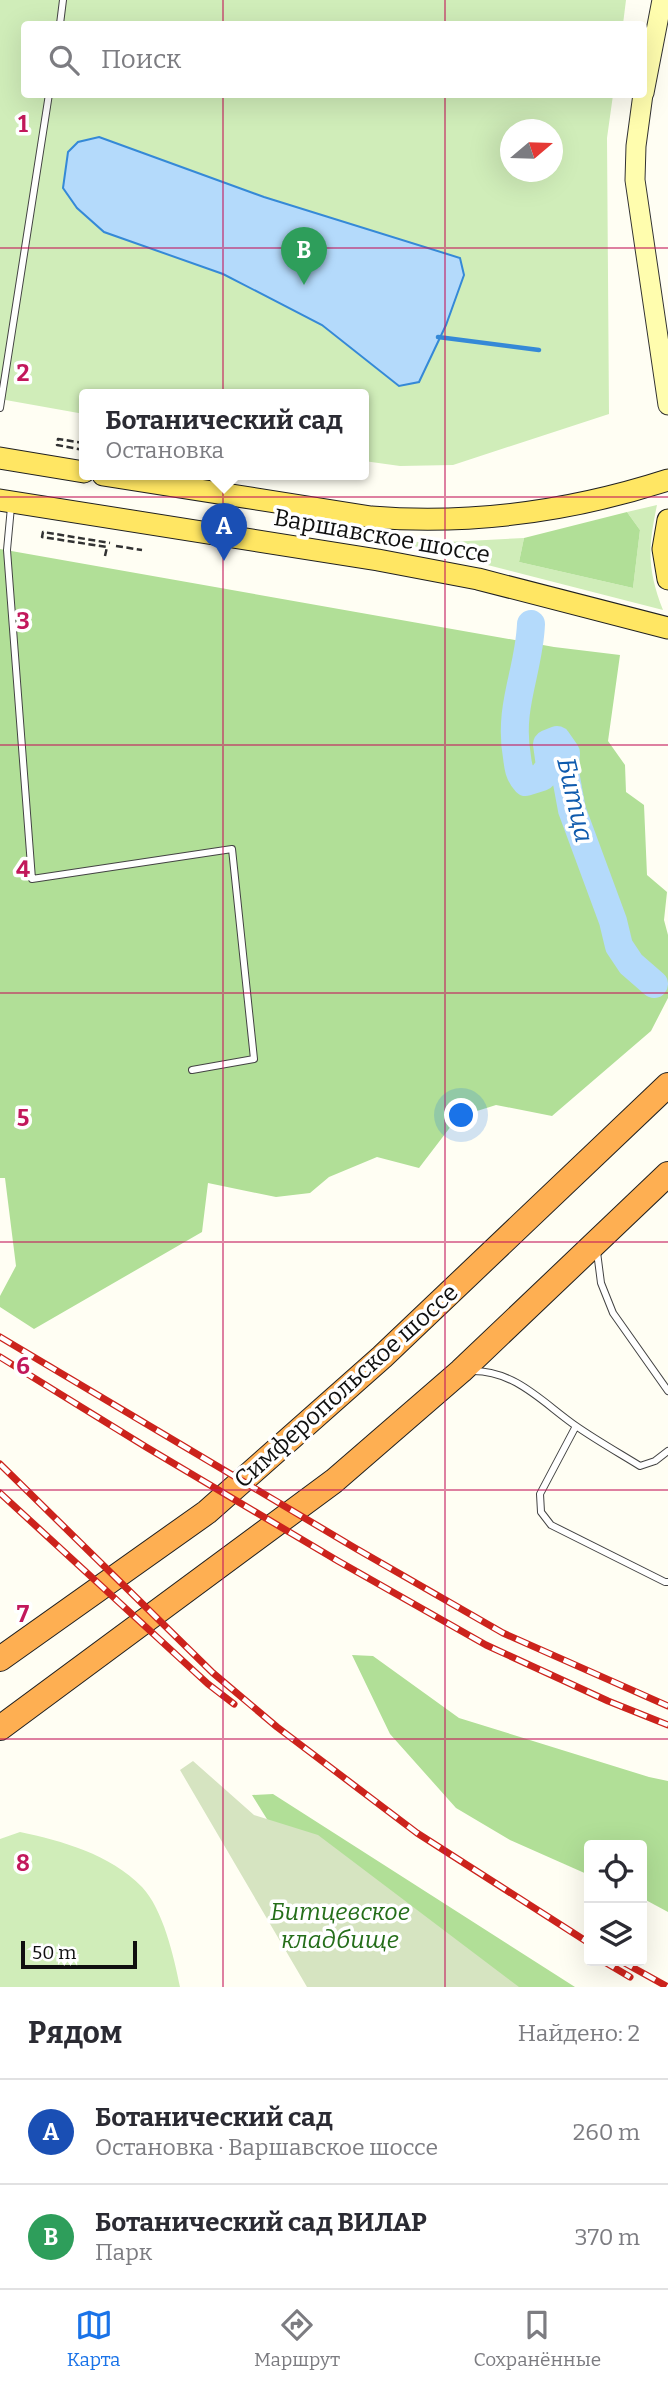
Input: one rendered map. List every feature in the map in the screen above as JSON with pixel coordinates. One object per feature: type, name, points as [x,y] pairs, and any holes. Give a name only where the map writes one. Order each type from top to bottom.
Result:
[{"type":"highway","name":"Симферопольское шоссе","points":[[0,1659],[206,1512],[382,1357],[668,1085]]},
{"type":"highway","points":[[0,1728],[334,1481],[461,1371],[668,1174]]},
{"type":"highway","points":[[604,1236],[668,1182]]},
{"type":"main road","points":[[0,458],[79,471]]},
{"type":"main road","name":"Варшавское шоссе","points":[[135,480],[371,517],[412,519],[489,517],[547,510],[607,498],[668,480]]},
{"type":"main road","name":"Варшавское шоссе","points":[[6,501],[428,569],[478,579],[668,628]]},
{"type":"main road","points":[[668,520],[663,549],[668,579]]},
{"type":"street","points":[[647,74],[662,0]]},
{"type":"street","points":[[642,98],[635,180],[668,401]]},
{"type":"lane","points":[[60,21],[63,0]]},
{"type":"lane","points":[[0,408],[48,98]]},
{"type":"lane","points":[[6,501],[7,550],[32,879],[232,849],[254,1059],[192,1070]]},
{"type":"lane","points":[[604,1236],[601,1283],[613,1314],[668,1391]]},
{"type":"lane","points":[[461,1371],[491,1371],[519,1383],[576,1426],[640,1466],[655,1461],[668,1451]]},
{"type":"lane","points":[[576,1426],[540,1494],[541,1512],[551,1525],[668,1582]]},
{"type":"path","points":[[79,442],[58,439],[57,445],[79,449]]},
{"type":"path","points":[[105,556],[107,547],[42,537],[43,532],[110,543]]},
{"type":"path","points":[[116,546],[142,550]]},
{"type":"green space","points":[[0,0],[626,0],[623,21],[21,21],[21,98],[613,98],[607,138],[609,414],[453,465],[400,466],[369,462],[369,389],[79,389],[79,413],[0,399]]},
{"type":"green space","points":[[657,505],[651,558],[654,582],[663,610],[386,539],[429,543],[524,538],[519,562],[633,588],[640,530],[627,512]]},
{"type":"green space","points":[[627,512],[640,530],[633,588],[519,562],[524,538]]},
{"type":"green space","points":[[0,549],[554,647],[620,655],[608,741],[625,765],[626,792],[644,805],[647,875],[667,892],[664,920],[668,935],[668,998],[651,1031],[552,1116],[496,1105],[458,1117],[419,1168],[377,1157],[329,1177],[310,1193],[276,1197],[208,1183],[202,1232],[34,1329],[0,1307],[0,1296],[16,1266],[5,1178],[0,1178]]},
{"type":"green space","points":[[352,1655],[373,1656],[459,1718],[668,1781],[668,1912],[647,1901],[647,1840],[584,1840],[584,1873],[510,1840],[456,1808],[390,1734]]},
{"type":"green space","name":"Битцевское кладбище","points":[[193,1761],[254,1815],[318,1835],[519,1987],[307,1987],[180,1770]]},
{"type":"green space","points":[[273,1794],[575,1987],[369,1987],[252,1795]]},
{"type":"green space","points":[[20,1832],[85,1850],[115,1866],[142,1887],[162,1920],[180,1987],[0,1987],[0,1839]]},
{"type":"water","points":[[99,137],[264,197],[460,258],[464,275],[446,325],[419,382],[399,386],[322,325],[223,274],[104,232],[77,208],[63,188],[68,152],[78,142]]},
{"type":"waterway","points":[[438,337],[539,350]]},
{"type":"waterway","name":"Битца","points":[[531,624],[515,721],[519,770],[526,782],[542,777],[550,766],[547,744],[557,740],[566,753],[565,772],[572,810],[613,921],[619,946],[631,964],[654,984]]},
{"type":"railway","points":[[0,1337],[503,1633],[668,1706]]},
{"type":"railway","points":[[0,1357],[338,1561],[486,1645],[608,1701],[668,1725]]},
{"type":"railway","points":[[0,1464],[213,1673],[277,1727],[417,1833],[584,1940]]},
{"type":"railway","points":[[0,1493],[208,1684],[234,1704]]},
{"type":"railway","points":[[611,1966],[630,1977]]},
{"type":"railway","points":[[630,1966],[668,1987]]},
{"type":"place","name":"Ботанический сад ВИЛАР","points":[[304,285]]},
{"type":"place","name":"Ботанический сад","points":[[224,561]]}]
